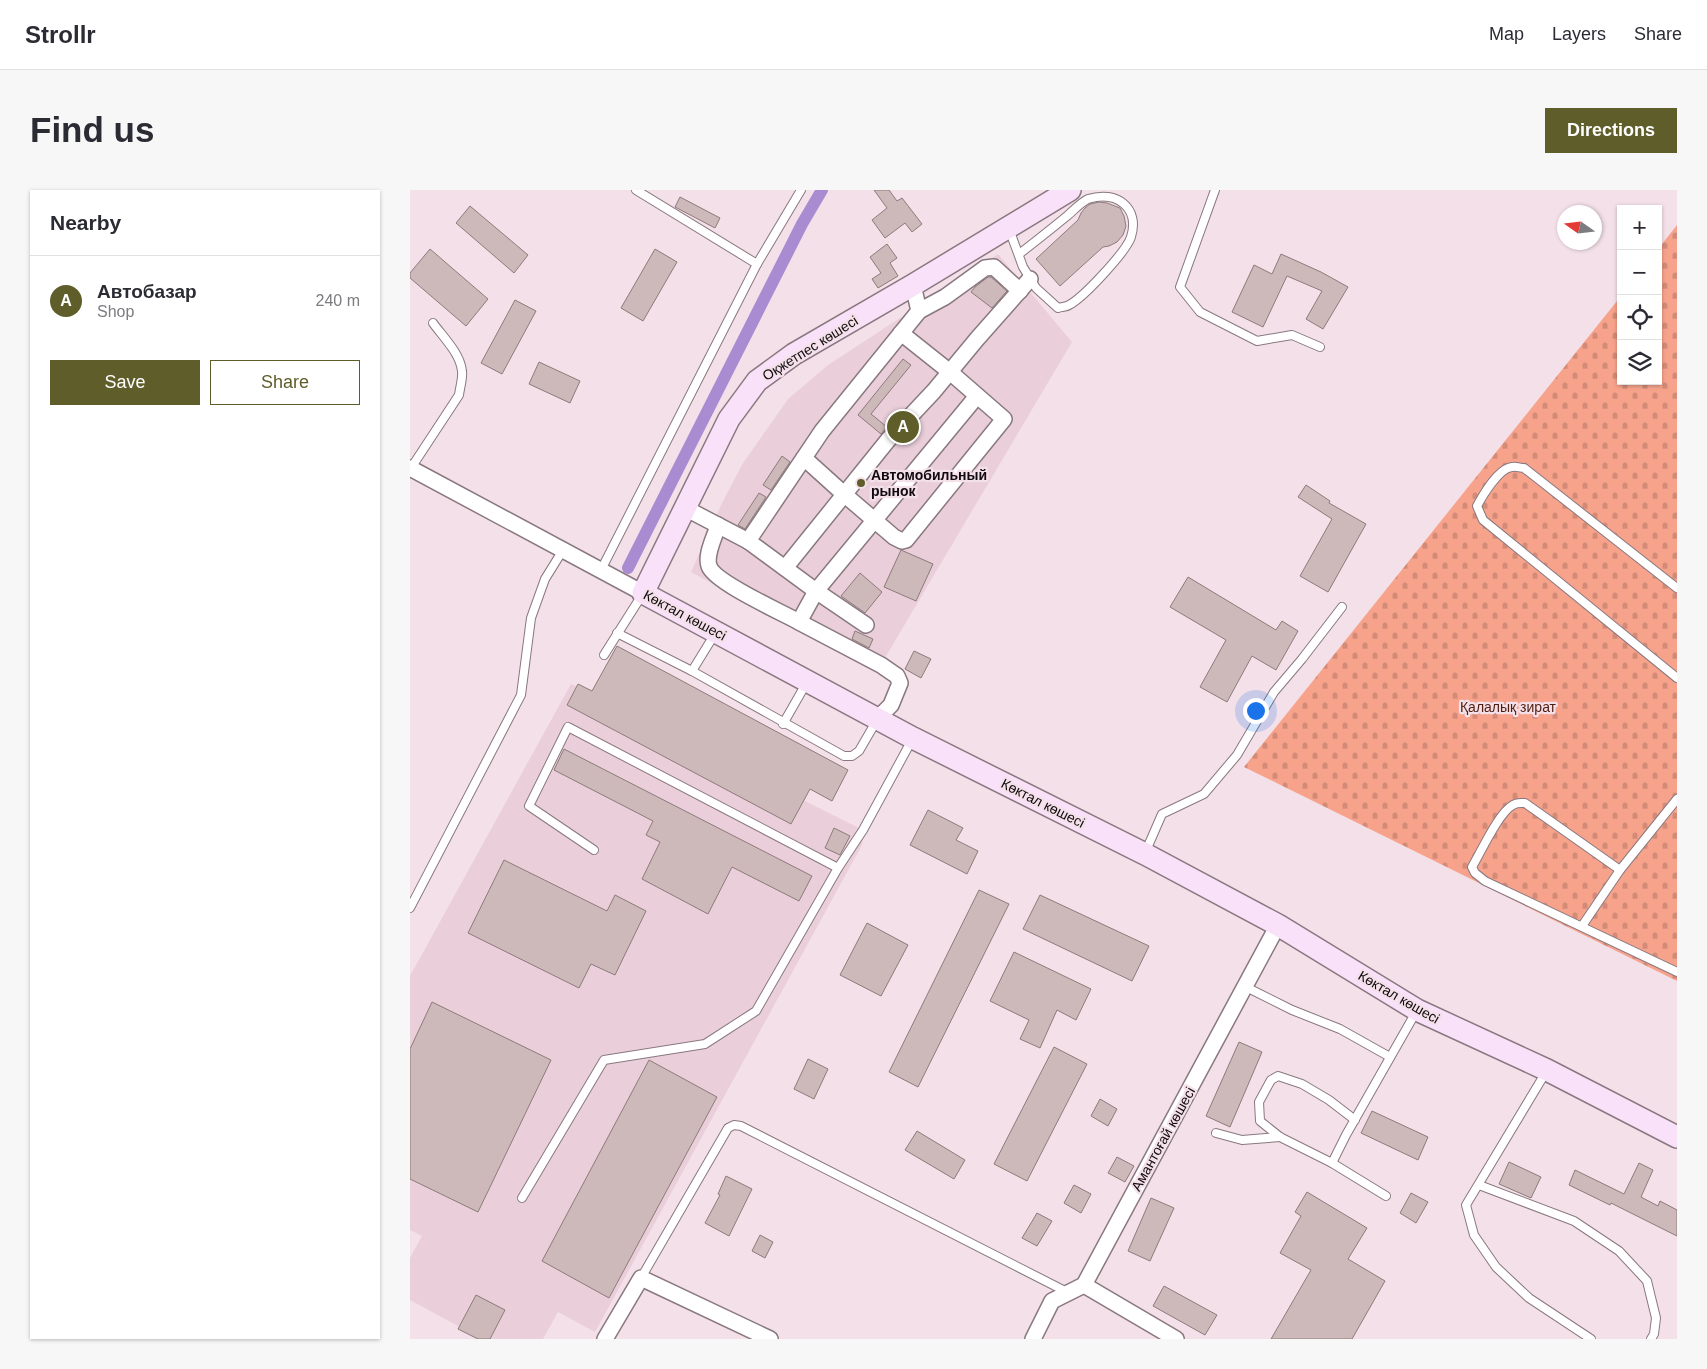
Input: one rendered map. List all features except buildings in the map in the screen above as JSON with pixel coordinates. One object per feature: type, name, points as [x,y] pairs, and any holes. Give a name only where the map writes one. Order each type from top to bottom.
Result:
[{"type":"street","name":"Оқжетпес көшесі","points":[[643,593],[729,419],[757,381],[794,354],[914,285],[1070,190]]},
{"type":"street","points":[[748,541],[822,431],[919,311],[945,297],[985,268],[994,267],[1020,291]]},
{"type":"street","points":[[785,568],[888,440],[950,372],[1030,279]]},
{"type":"street","points":[[914,285],[919,311]]},
{"type":"street","points":[[804,458],[894,537],[906,540],[1004,419],[901,333]]},
{"type":"street","points":[[799,622],[816,591],[977,396]]},
{"type":"street","name":"Көктал көшесі","points":[[410,468],[913,738],[1145,854],[1278,925],[1417,1010],[1547,1070],[1677,1137]]},
{"type":"street","points":[[685,508],[748,541],[866,625]]},
{"type":"street","points":[[718,525],[708,558],[713,574],[733,587],[881,665],[897,676],[900,683],[890,705],[878,718]]},
{"type":"street","name":"Амантоғай көшесі","points":[[1034,1339],[1052,1301],[1070,1294],[1084,1285],[1278,925]]},
{"type":"street","points":[[605,1339],[641,1278],[770,1339]]},
{"type":"street","points":[[1084,1285],[1176,1339]]},
{"type":"lane","points":[[636,190],[757,264]]},
{"type":"lane","points":[[602,570],[757,264],[801,190]]},
{"type":"lane","points":[[1215,190],[1180,287],[1200,312],[1257,341],[1292,336],[1320,347]]},
{"type":"lane","points":[[1008,228],[1023,267],[1030,279],[1036,288],[1058,308],[1069,305],[1112,264],[1131,238],[1133,220],[1127,206],[1119,197],[1103,195],[1087,200],[1019,254]]},
{"type":"lane","points":[[410,468],[459,394],[462,380],[462,370],[457,356],[433,323]]},
{"type":"lane","points":[[1677,588],[1524,468],[1513,466],[1506,468],[1484,492],[1477,506],[1483,520],[1677,678]]},
{"type":"lane","points":[[410,908],[520,694],[531,618],[544,579],[563,550]]},
{"type":"lane","points":[[604,655],[643,593]]},
{"type":"lane","points":[[1145,854],[1162,814],[1204,794],[1237,755],[1274,692],[1342,607]]},
{"type":"lane","points":[[692,671],[716,632]]},
{"type":"lane","points":[[617,633],[692,671],[783,724],[844,756],[852,756],[859,751],[878,718]]},
{"type":"lane","points":[[783,724],[807,680]]},
{"type":"lane","points":[[594,850],[529,806],[568,727],[838,868]]},
{"type":"lane","points":[[522,1198],[604,1060],[705,1044],[756,1011],[838,868],[863,830],[913,738]]},
{"type":"lane","points":[[1582,926],[1620,870],[1677,799]]},
{"type":"lane","points":[[1620,870],[1525,803],[1511,805],[1498,821],[1472,867],[1475,873],[1485,880],[1677,972]]},
{"type":"lane","points":[[1246,987],[1292,1010],[1340,1029],[1390,1057]]},
{"type":"lane","points":[[1332,1163],[1354,1120],[1417,1010]]},
{"type":"lane","points":[[1547,1070],[1466,1206],[1474,1235],[1496,1267],[1529,1298],[1591,1339]]},
{"type":"lane","points":[[1354,1120],[1329,1100],[1302,1084],[1278,1076],[1271,1080],[1259,1102],[1260,1121],[1280,1137],[1332,1163],[1386,1196]]},
{"type":"lane","points":[[641,1278],[728,1128],[734,1125],[741,1126],[1070,1294]]},
{"type":"lane","points":[[1216,1133],[1242,1140],[1280,1137]]},
{"type":"lane","points":[[1479,1185],[1574,1221],[1619,1251],[1647,1281],[1656,1318],[1654,1334],[1651,1339]]},
{"type":"shaded area","name":"Автомобильный рынок","points":[[998,254],[1072,342],[876,673],[691,572],[722,503],[743,463],[788,399],[828,365]]},
{"type":"shaded area","points":[[571,684],[863,830],[862,845],[595,1332],[558,1312],[543,1339],[482,1339],[410,1300],[410,1258],[422,1236],[410,1230],[410,976]]},
{"type":"green space","name":"Қалалық зират","points":[[1677,225],[1677,981],[1244,767],[1617,301],[1617,385],[1662,385],[1662,244]]},
{"type":"waterway","points":[[628,568],[802,224],[822,190]]},
{"type":"place","name":"Автобазар","points":[[903,427]]},
{"type":"place","name":"Автомобильный рынок","points":[[861,483]]}]
